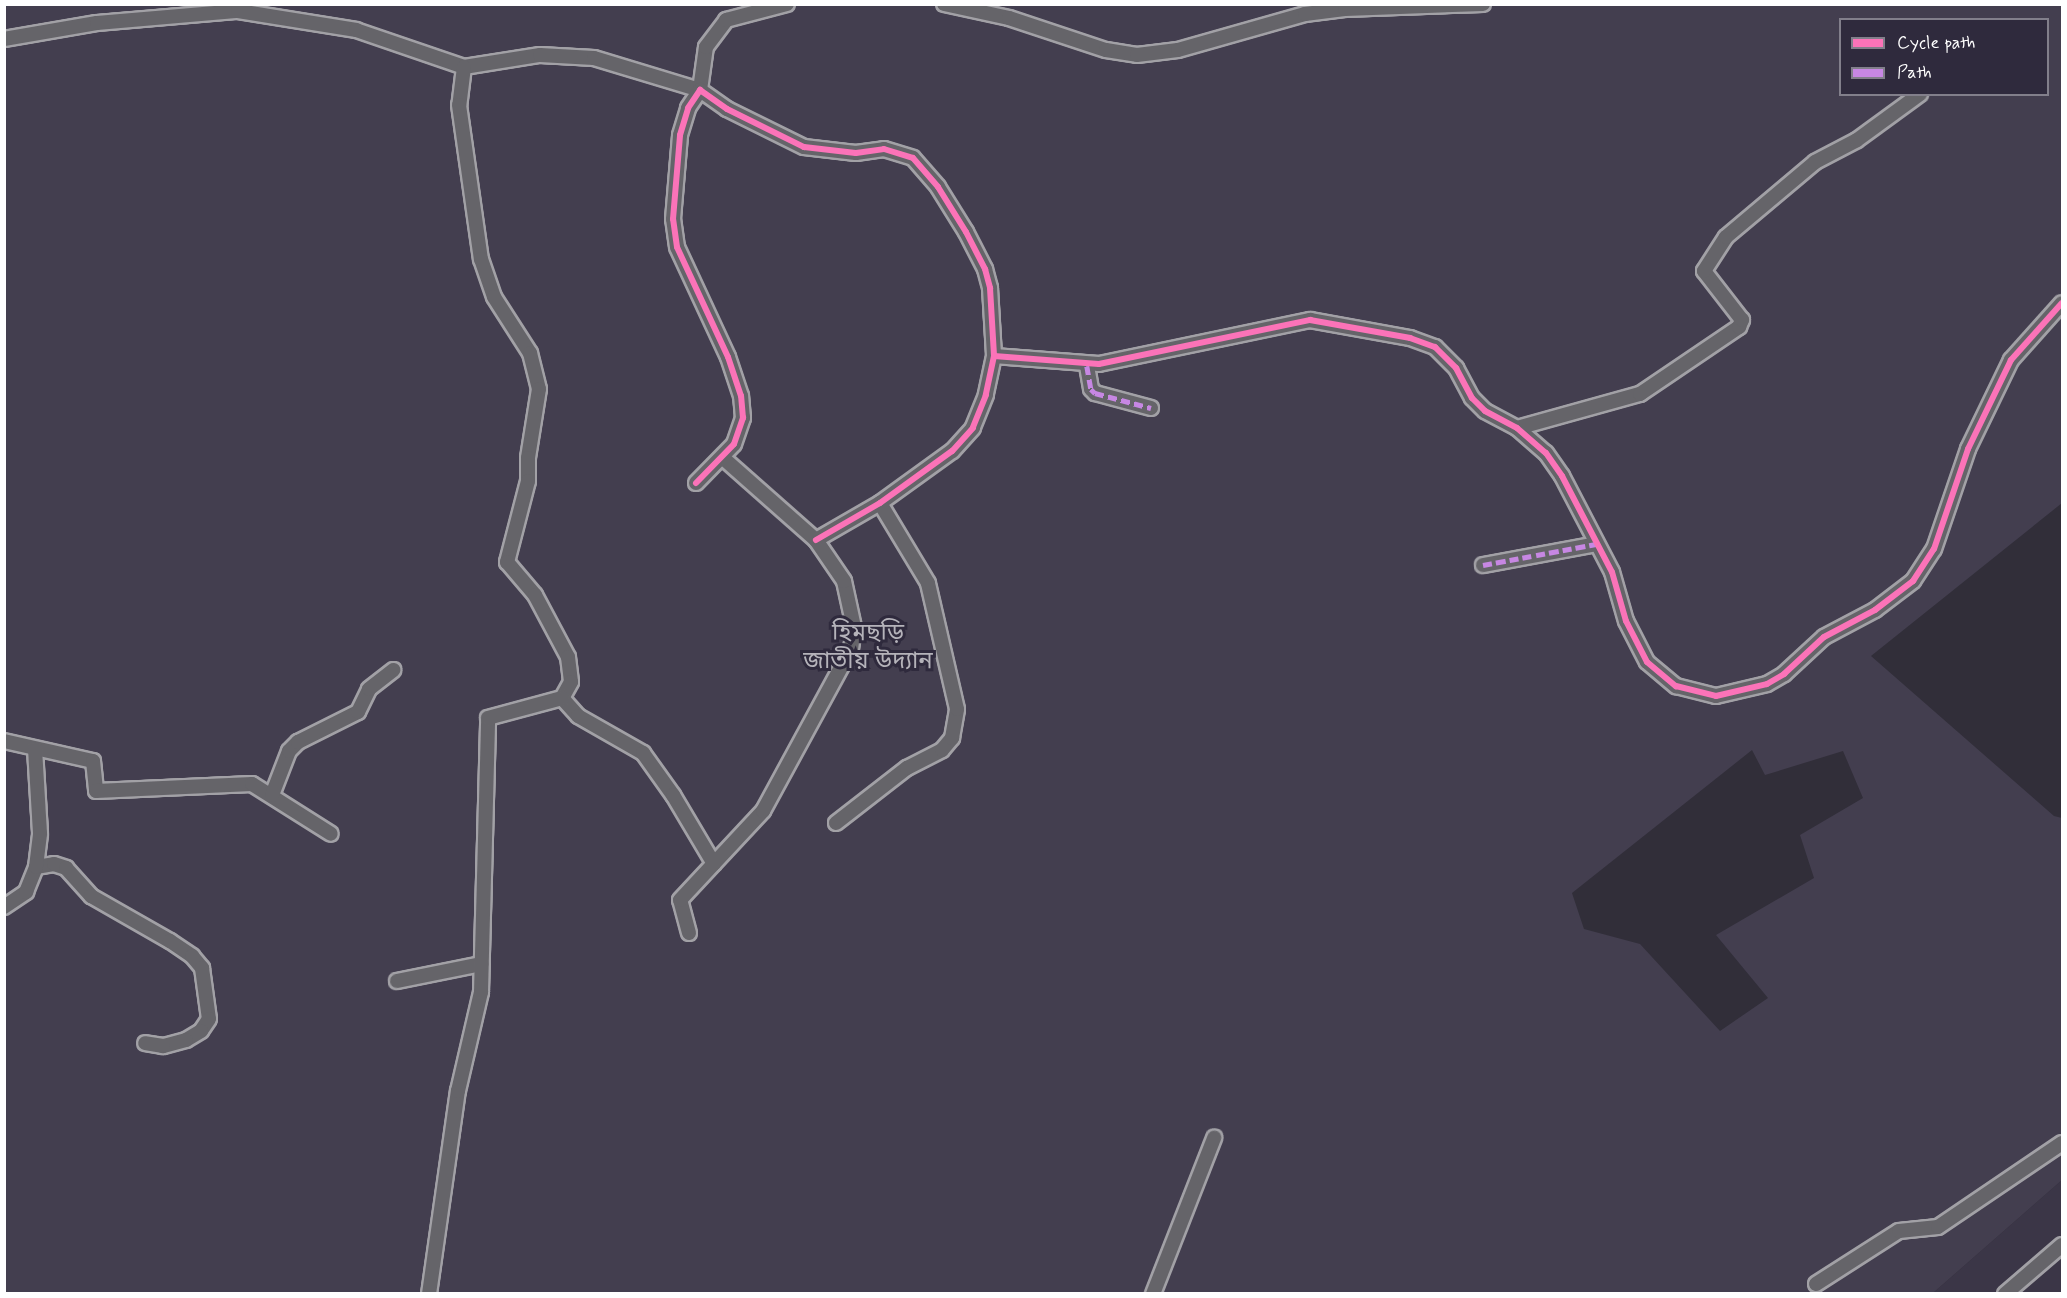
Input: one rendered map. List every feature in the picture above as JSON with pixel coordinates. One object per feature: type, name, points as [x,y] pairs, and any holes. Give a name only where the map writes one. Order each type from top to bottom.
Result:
[{"type":"street","points":[[696,483],[723,458],[741,429],[741,396],[717,327],[677,247],[673,219],[679,141],[688,108],[700,90],[706,47],[726,20],[787,4]]},
{"type":"street","points":[[944,4],[1009,18],[1106,50],[1137,56],[1178,50],[1305,14],[1345,9],[1483,4]]},
{"type":"street","points":[[4,39],[97,23],[238,11],[356,30],[464,67],[540,55],[594,58],[700,90],[727,109],[804,147],[844,152],[884,149],[913,158],[938,187],[985,269],[990,288],[994,356],[986,395],[973,428],[952,451],[880,503],[816,540]]},
{"type":"street","points":[[429,1293],[459,1091],[481,992],[488,718],[562,698],[571,682],[568,657],[535,595],[507,562],[528,481],[528,458],[539,389],[530,353],[494,297],[481,259],[459,105],[464,67]]},
{"type":"street","points":[[1517,428],[1640,394],[1739,327],[1742,320],[1704,271],[1726,237],[1815,162],[1857,140],[1917,96]]},
{"type":"street","points":[[994,356],[1088,366],[1286,324],[1333,322],[1435,346],[1456,368],[1472,398],[1485,411],[1517,428],[1546,453],[1562,476],[1612,572],[1635,642],[1659,674],[1676,686],[1697,694],[1716,696],[1767,684],[1798,664],[1824,637],[1895,597],[1921,571],[1938,538],[1983,414],[2011,360],[2062,303]]},
{"type":"street","points":[[1088,366],[1091,388],[1095,393],[1151,408]]},
{"type":"street","points":[[689,933],[680,900],[763,811],[851,649],[854,627],[852,604],[844,581],[816,540],[723,458]]},
{"type":"street","points":[[836,823],[907,768],[942,750],[952,738],[957,709],[928,583],[880,503]]},
{"type":"street","points":[[1483,565],[1596,544]]},
{"type":"street","points":[[272,795],[289,751],[298,742],[358,712],[369,689],[393,670]]},
{"type":"street","points":[[562,698],[578,716],[642,753],[673,795],[714,864]]},
{"type":"street","points":[[4,741],[93,761],[96,791],[252,784],[332,834]]},
{"type":"street","points":[[4,907],[26,892],[36,867],[40,833],[35,749]]},
{"type":"street","points":[[36,867],[54,864],[66,868],[91,896],[170,941],[192,956],[202,969],[209,1019],[201,1031],[186,1040],[163,1046],[146,1043]]},
{"type":"street","points":[[397,981],[481,964]]},
{"type":"street","points":[[1154,1293],[1214,1138]]},
{"type":"street","points":[[1816,1284],[1899,1231],[1938,1227],[2062,1143]]},
{"type":"street","points":[[2005,1293],[2062,1245]]},
{"type":"shaded area","points":[[2062,1180],[2062,1293],[1933,1293]]},
{"type":"green space","name":"হিমছড়ি জাতীয় উদ্যান","points":[[5,5],[2062,5],[2062,503],[1871,656],[2054,816],[2062,818],[2062,1180],[1933,1293],[5,1294]],"holes":[[[1752,750],[1765,775],[1843,751],[1863,798],[1800,835],[1814,878],[1716,935],[1768,998],[1720,1031],[1640,944],[1584,929],[1572,893]]]},
{"type":"marked path","points":[[1087,366],[1091,389],[1095,393],[1151,408]]},
{"type":"marked path","points":[[1483,565],[1596,544]]},
{"type":"cycle path","points":[[696,483],[734,444],[743,418],[741,396],[728,357],[677,247],[673,219],[680,135],[688,108],[700,90],[727,109],[804,147],[856,153],[884,149],[913,158],[938,187],[966,232],[985,269],[990,288],[994,356],[986,395],[973,428],[952,451],[880,503],[816,540]]},
{"type":"cycle path","points":[[994,356],[1099,364],[1310,320],[1410,338],[1435,347],[1456,368],[1472,398],[1485,411],[1517,428],[1546,453],[1562,476],[1612,572],[1626,621],[1647,662],[1676,686],[1716,696],[1767,684],[1784,674],[1824,637],[1875,610],[1913,581],[1934,549],[1968,449],[2011,360],[2062,303]]}]
